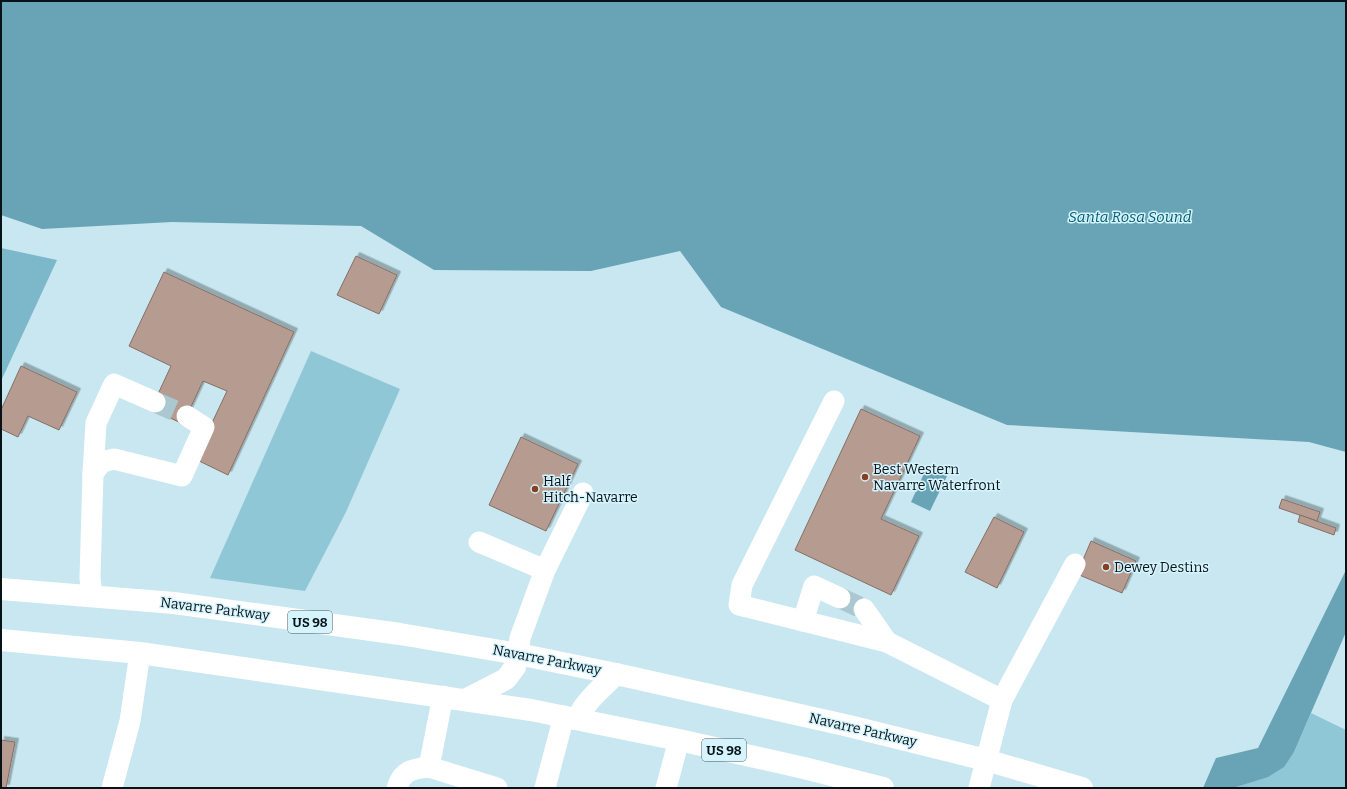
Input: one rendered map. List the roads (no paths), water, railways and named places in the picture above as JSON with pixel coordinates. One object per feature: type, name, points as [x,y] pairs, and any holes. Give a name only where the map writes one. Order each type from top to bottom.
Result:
[{"type":"highway","name":"Navarre Parkway","points":[[1,588],[174,603],[392,633],[518,654],[616,674],[848,726],[986,760],[1082,788]]},
{"type":"highway","name":"US 98","points":[[1,640],[140,653],[442,696],[570,717],[804,768],[883,788]]},
{"type":"highway","points":[[465,700],[506,679],[515,667],[518,654]]},
{"type":"highway","points":[[570,717],[581,709],[616,674]]},
{"type":"street","points":[[92,596],[90,578],[96,423],[114,384],[155,402]]},
{"type":"street","points":[[834,401],[742,584],[739,605],[887,642],[1002,700]]},
{"type":"street","points":[[93,473],[102,462],[114,459],[182,476],[204,426],[187,416]]},
{"type":"street","points":[[518,654],[520,638],[545,570],[583,493]]},
{"type":"street","points":[[480,542],[545,570]]},
{"type":"street","points":[[979,788],[1002,700],[1075,564]]},
{"type":"street","points":[[803,621],[814,586],[840,598]]},
{"type":"street","points":[[864,609],[887,642]]},
{"type":"street","points":[[112,788],[130,721],[140,653]]},
{"type":"street","points":[[429,767],[442,696]]},
{"type":"street","points":[[545,788],[570,717]]},
{"type":"street","points":[[666,788],[679,740]]},
{"type":"street","points":[[397,788],[400,779],[412,769],[429,767],[497,788]]},
{"type":"water","name":"Santa Rosa Sound","points":[[1,1],[1346,1],[1346,452],[1309,442],[1007,425],[721,307],[680,251],[591,271],[434,270],[361,226],[172,222],[42,229],[1,215]]},
{"type":"water","points":[[927,467],[947,476],[930,511],[911,502]]},
{"type":"water","points":[[1346,570],[1346,632],[1294,752],[1284,767],[1268,777],[1233,788],[1203,788],[1216,758],[1258,748]]},
{"type":"tunnel","points":[[155,402],[187,416]]},
{"type":"tunnel","points":[[840,598],[864,609]]},
{"type":"place","name":"Best Western Navarre Waterfront","points":[[865,477]]},
{"type":"place","name":"Half Hitch-Navarre","points":[[535,489]]},
{"type":"place","name":"Dewey Destins","points":[[1106,567]]}]
